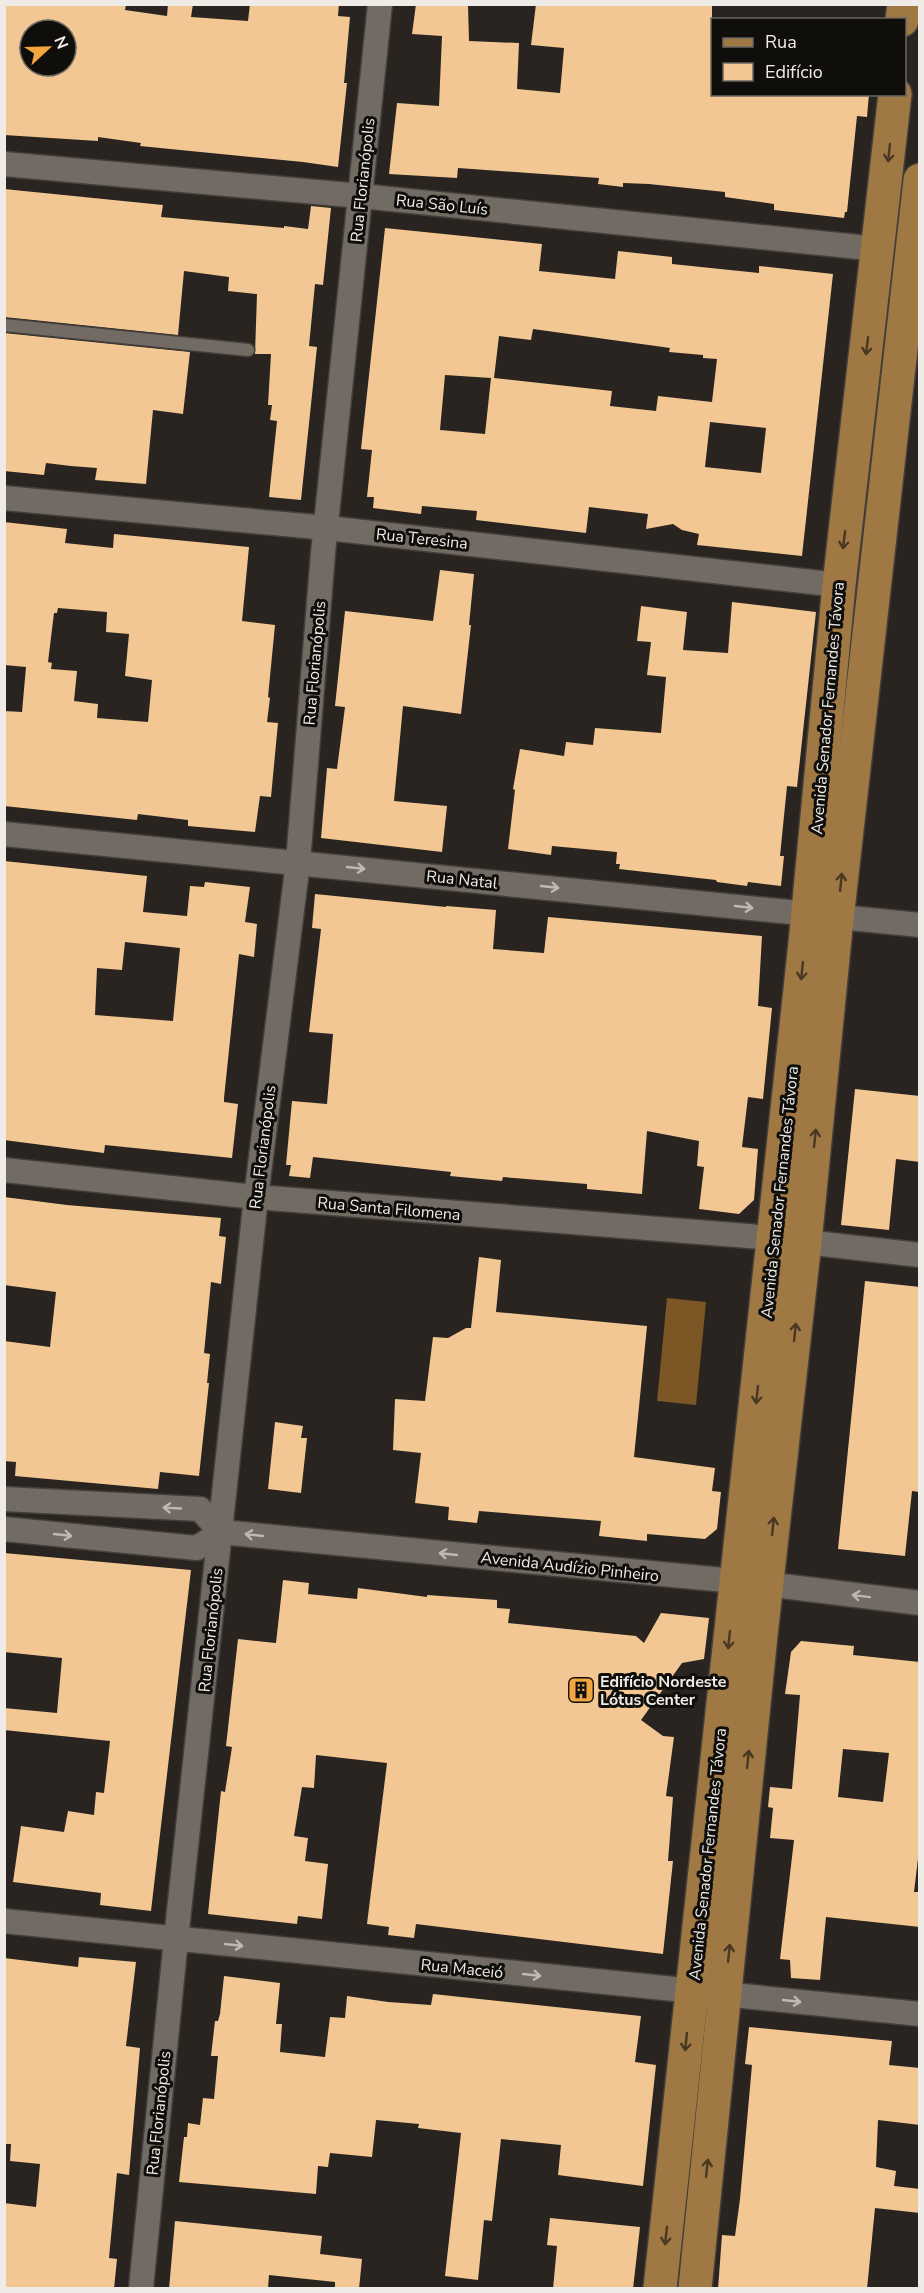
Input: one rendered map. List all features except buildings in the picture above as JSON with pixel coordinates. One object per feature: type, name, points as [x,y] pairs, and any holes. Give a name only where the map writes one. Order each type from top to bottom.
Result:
[{"type":"main road","name":"Avenida Senador Fernandes Távora","points":[[823,915],[839,585],[895,96]]},
{"type":"main road","name":"Avenida Senador Fernandes Távora","points":[[660,2289],[692,1991],[751,1583],[823,915],[916,253],[920,180]]},
{"type":"main road","name":"Avenida Senador Fernandes Távora","points":[[695,2289],[725,1993],[751,1583]]},
{"type":"street","name":"Rua Florianópolis","points":[[141,2289],[176,1939],[256,1197],[298,862],[327,528],[380,4]]},
{"type":"street","name":"Rua São Luís","points":[[4,164],[361,196],[879,249]]},
{"type":"street","name":"Rua Teresina","points":[[4,498],[327,528],[839,585]]},
{"type":"street","name":"Rua Natal","points":[[4,834],[920,925]]},
{"type":"street","name":"Rua Santa Filomena","points":[[4,1170],[256,1197],[789,1240],[920,1255]]},
{"type":"street","points":[[4,1499],[200,1509],[221,1532],[197,1548],[4,1529]]},
{"type":"street","name":"Avenida Audízio Pinheiro","points":[[221,1532],[751,1583],[920,1603]]},
{"type":"street","name":"Rua Maceió","points":[[4,1922],[920,2014]]},
{"type":"lane","points":[[4,325],[248,351]]},
{"type":"shaded area","points":[[667,1298],[706,1302],[696,1405],[657,1401]]},
{"type":"place","name":"Edifício Nordeste Lótus Center","points":[[581,1690]]}]
